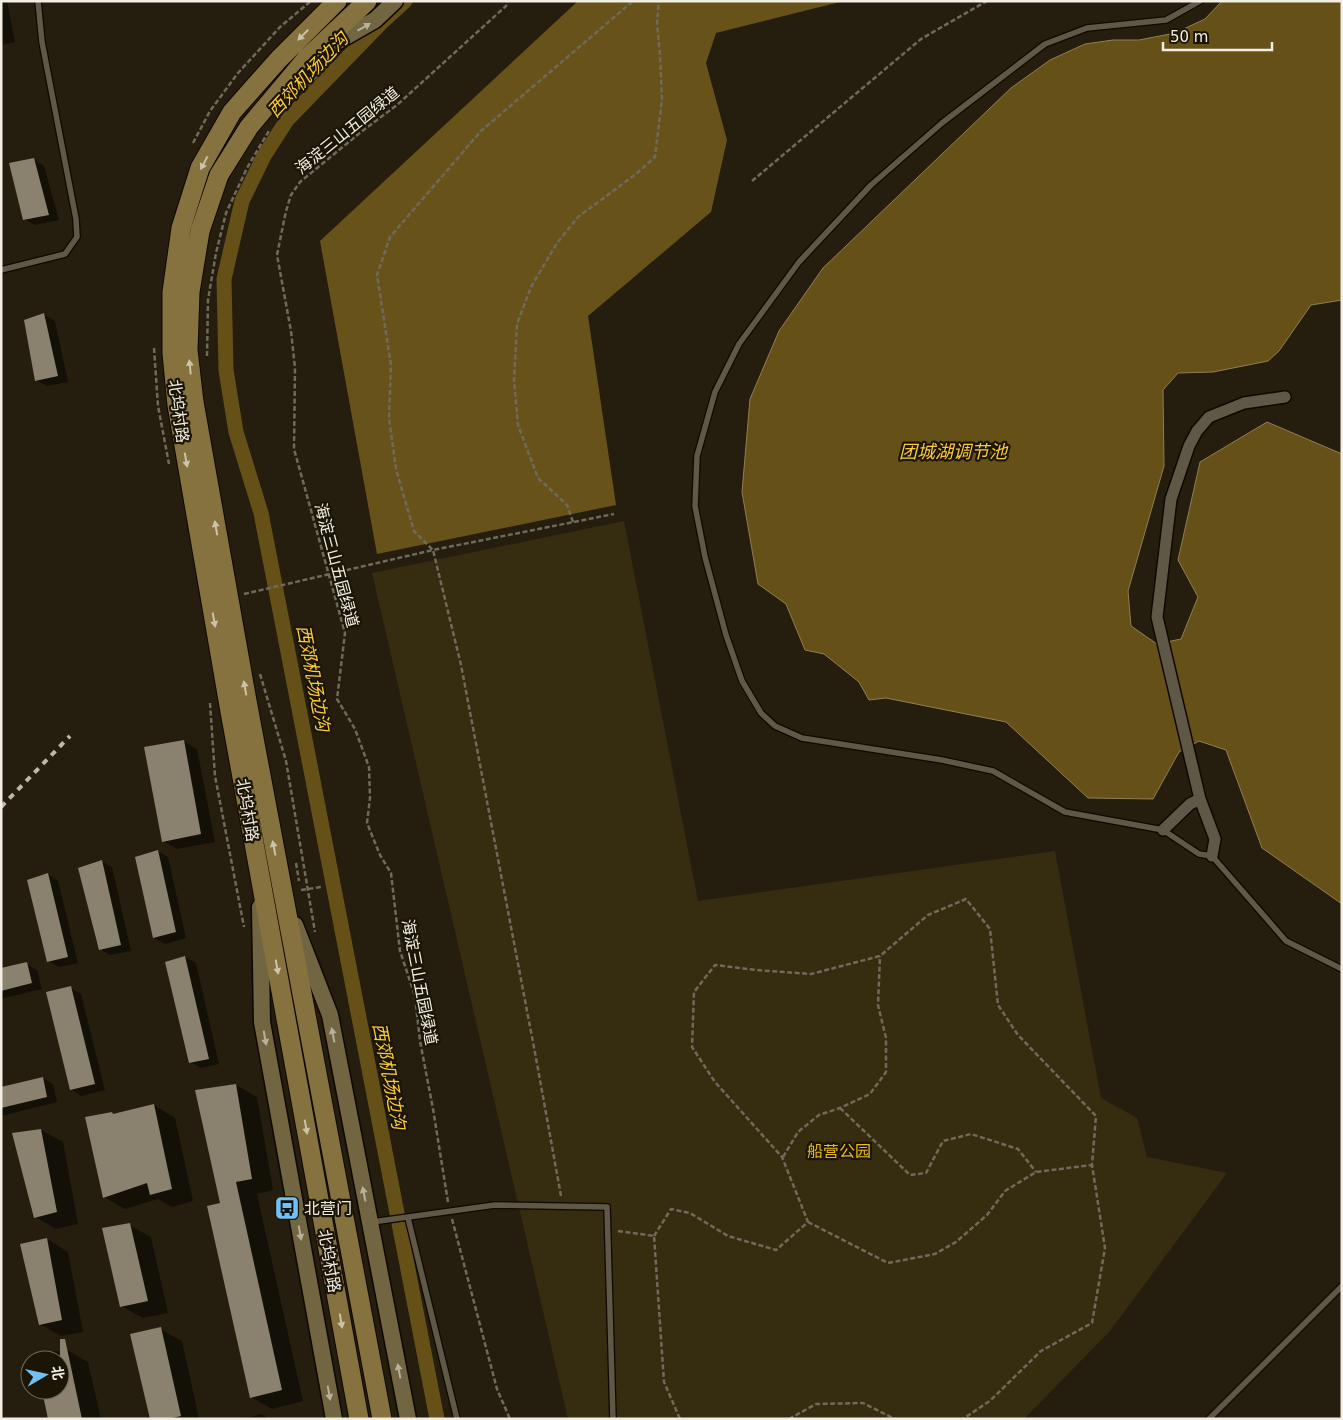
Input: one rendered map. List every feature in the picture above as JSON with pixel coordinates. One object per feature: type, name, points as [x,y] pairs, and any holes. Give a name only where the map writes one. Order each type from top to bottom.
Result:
[{"type":"main road","name":"北坞村路","points":[[338,1],[279,59],[232,112],[200,168],[181,228],[172,292],[172,353],[176,405],[359,1419]]},
{"type":"main road","name":"北坞村路","points":[[366,1],[306,59],[249,127],[219,175],[200,230],[190,292],[188,350],[194,402],[292,893],[382,1419]]},
{"type":"street","name":"北坞村路","points":[[306,59],[375,20],[396,1]]},
{"type":"street","points":[[1212,856],[1215,839],[1200,799],[1157,617],[1171,499],[1189,446],[1197,430],[1209,418],[1244,403],[1285,397]]},
{"type":"street","points":[[1163,830],[1190,804],[1200,799]]},
{"type":"street","name":"北坞村路","points":[[259,868],[262,1022],[334,1419]]},
{"type":"street","name":"北坞村路","points":[[292,893],[330,1015],[408,1419]]},
{"type":"lane","points":[[1,270],[66,254],[77,237],[76,220],[42,42],[38,1]]},
{"type":"lane","points":[[1200,1],[1166,20],[1087,28],[1045,44],[942,123],[871,185],[799,262],[739,344],[715,392],[697,456],[695,506],[704,557],[742,682],[761,713],[775,726],[802,738],[942,760],[993,771],[1065,812],[1163,830],[1199,854],[1212,856],[1286,941],[1342,969]]},
{"type":"lane","points":[[370,1222],[495,1205],[607,1207],[606,1230],[613,1419]]},
{"type":"lane","points":[[406,1218],[457,1419]]},
{"type":"lane","points":[[1209,1419],[1342,1286]]},
{"type":"path","name":"海淀三山五园绿道","points":[[508,1],[506,6],[398,105],[361,132],[300,182],[291,195],[277,255],[291,331],[295,368],[294,449],[327,574],[345,633],[337,699],[355,729],[369,767],[370,798],[367,822],[380,855],[391,873],[400,951],[415,996],[420,1041],[450,1212],[497,1389],[510,1419]]},
{"type":"path","points":[[563,1206],[468,702],[433,550],[414,531],[396,469],[389,418],[391,366],[377,275],[390,237],[481,131],[633,1]]},
{"type":"path","points":[[572,522],[567,505],[538,478],[518,425],[514,380],[517,324],[531,287],[557,243],[578,217],[636,174],[655,157],[662,99],[657,23],[659,1]]},
{"type":"path","points":[[752,181],[921,39],[987,1]]},
{"type":"path","points":[[304,90],[329,64]]},
{"type":"path","points":[[207,364],[208,300],[216,253],[226,213],[246,168],[274,124]]},
{"type":"path","points":[[245,601],[244,594],[327,574],[433,550],[614,514]]},
{"type":"path","points":[[259,670],[286,761],[316,937]]},
{"type":"path","points":[[292,893],[320,887]]},
{"type":"path","points":[[963,1419],[991,1400],[1041,1351],[1092,1323],[1105,1248],[1092,1166],[1096,1116],[1018,1035],[998,1005],[990,928],[966,898],[928,915],[880,956],[812,974],[715,965],[694,992],[692,1047],[715,1082],[782,1157],[808,1222],[888,1263],[934,1254],[956,1242],[987,1215],[1005,1191],[1036,1172],[1092,1166]]},
{"type":"path","points":[[782,1157],[798,1132],[819,1115],[840,1108],[870,1094],[886,1072],[886,1038],[878,1005],[880,956]]},
{"type":"path","points":[[840,1108],[910,1175],[926,1173],[943,1141],[972,1134],[1018,1149],[1036,1172]]},
{"type":"path","points":[[680,1419],[664,1382],[654,1236],[670,1209],[690,1213],[728,1236],[776,1250],[808,1222]]},
{"type":"path","points":[[606,1230],[654,1236]]},
{"type":"path","points":[[788,1419],[816,1404],[864,1403],[895,1419]]},
{"type":"green space","name":"船营公园","points":[[624,521],[698,901],[1055,851],[1101,1098],[1137,1118],[1147,1157],[1227,1173],[1110,1331],[1024,1419],[568,1419],[372,573]]},
{"type":"shaded area","points":[[578,1],[844,1],[716,33],[706,63],[727,140],[711,212],[588,316],[616,505],[377,554],[320,241]]},
{"type":"water","name":"团城湖调节池","points":[[1222,1],[1342,1],[1342,300],[1311,305],[1279,351],[1268,361],[1213,372],[1178,373],[1163,390],[1164,466],[1128,591],[1131,626],[1157,644],[1181,639],[1198,597],[1178,560],[1200,462],[1267,422],[1342,454],[1342,904],[1262,848],[1226,750],[1199,741],[1179,752],[1153,799],[1088,798],[1006,722],[886,698],[869,700],[859,682],[824,654],[805,650],[786,604],[758,584],[742,492],[750,399],[779,331],[823,268],[1011,88],[1050,60],[1085,44],[1113,40],[1139,40],[1175,33],[1205,19]]},
{"type":"building","points":[[34,158],[49,215],[23,220],[9,163]]},
{"type":"building","points":[[44,313],[58,376],[35,381],[24,320]]},
{"type":"building","points":[[184,740],[201,834],[162,842],[144,747]]},
{"type":"building","points":[[158,850],[176,932],[153,938],[135,857]]},
{"type":"building","points":[[102,860],[121,945],[99,950],[78,868]]},
{"type":"building","points":[[48,873],[68,957],[47,962],[27,880]]},
{"type":"building","points":[[185,956],[209,1059],[189,1063],[165,962]]},
{"type":"building","points":[[27,962],[32,983],[1,991],[1,968]]},
{"type":"building","points":[[71,986],[95,1084],[70,1090],[46,992]]},
{"type":"building","points":[[43,1077],[47,1097],[1,1108],[1,1087]]},
{"type":"building","points":[[236,1084],[252,1179],[236,1182],[282,1390],[250,1398],[207,1206],[220,1203],[195,1090]]},
{"type":"building","points":[[154,1104],[172,1189],[150,1195],[147,1183],[103,1198],[85,1117],[112,1112],[113,1114]]},
{"type":"building","points":[[41,1129],[57,1212],[34,1218],[12,1133]]},
{"type":"building","points":[[130,1223],[148,1301],[120,1307],[102,1228]]},
{"type":"building","points":[[47,1238],[62,1320],[39,1325],[20,1244]]},
{"type":"building","points":[[161,1327],[181,1416],[167,1419],[150,1419],[130,1334]]},
{"type":"building","points":[[60,1339],[65,1339],[67,1350],[60,1350]]},
{"type":"building","points":[[70,1363],[82,1419],[48,1419],[44,1400],[70,1400]]},
{"type":"waterway","name":"西郊机场边沟","points":[[405,1],[381,23],[287,120],[264,156],[242,201],[224,279],[226,370],[236,432],[261,513],[437,1419]]},
{"type":"railway","points":[[1,807],[70,736]]},
{"type":"place","name":"北营门","points":[[287,1208]]}]
